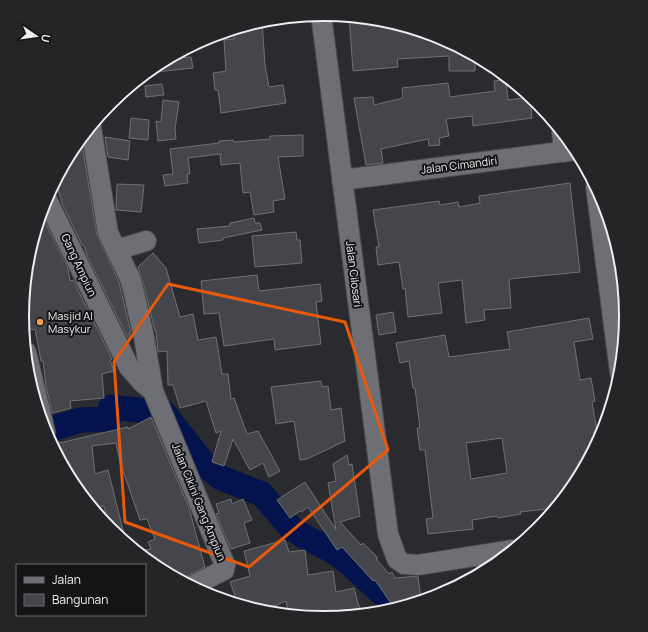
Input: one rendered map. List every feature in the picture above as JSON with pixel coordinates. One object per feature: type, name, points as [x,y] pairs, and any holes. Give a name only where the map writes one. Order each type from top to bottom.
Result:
[{"type":"street","name":"Jalan Cilosari","points":[[322,21],[388,534],[398,558],[404,564],[418,565],[502,552]]},
{"type":"street","name":"Gang Ampiun","points":[[92,133],[108,233],[130,278],[144,337],[155,396],[166,423]]},
{"type":"street","name":"Jalan Cimandiri","points":[[342,180],[568,151]]},
{"type":"street","name":"Gang Ampiun","points":[[50,206],[129,367],[155,396]]},
{"type":"street","points":[[600,211],[618,334]]},
{"type":"street","points":[[116,250],[146,241]]},
{"type":"street","name":"Jalan Cikini Gang Ampiun","points":[[166,423],[225,565],[224,570],[198,583]]},
{"type":"highlighted area","points":[[168,284],[345,322],[388,450],[249,567],[125,522],[114,362]]},
{"type":"building","points":[[349,23],[382,27],[419,37],[437,43],[475,63],[475,71],[449,71],[449,56],[397,59],[398,67],[353,71]]},
{"type":"building","points":[[262,28],[265,65],[269,87],[283,85],[286,103],[221,113],[218,90],[215,90],[213,73],[226,71],[224,40],[234,39],[234,36]]},
{"type":"building","points":[[191,57],[193,68],[159,72],[160,71],[183,58]]},
{"type":"building","points":[[502,80],[506,84],[508,100],[523,98],[531,105],[532,118],[473,126],[472,116],[446,119],[449,136],[439,138],[440,145],[429,146],[428,139],[381,149],[383,163],[366,165],[354,98],[373,97],[374,105],[403,98],[402,88],[448,83],[450,97],[495,91],[494,81]]},
{"type":"building","points":[[162,84],[164,95],[146,97],[145,86]]},
{"type":"building","points":[[163,100],[179,102],[175,129],[176,139],[158,141],[156,121],[161,122]]},
{"type":"building","points":[[131,118],[149,120],[148,140],[129,138]]},
{"type":"building","points":[[303,135],[303,156],[278,157],[285,199],[273,201],[274,212],[254,215],[250,192],[243,193],[240,163],[221,165],[220,154],[188,158],[190,174],[187,174],[188,183],[165,186],[163,175],[173,174],[170,149],[219,143],[219,141],[233,140],[234,142],[270,139],[270,136]]},
{"type":"building","points":[[105,137],[130,141],[128,160],[108,157]]},
{"type":"building","points":[[82,147],[97,235],[119,282],[131,333],[129,333],[131,339],[129,340],[87,256],[84,245],[82,245],[62,203],[58,189]]},
{"type":"building","points":[[570,183],[580,272],[509,279],[511,308],[484,310],[485,320],[466,323],[462,280],[438,283],[442,313],[408,317],[405,288],[403,289],[399,262],[378,265],[376,247],[379,247],[373,210],[439,201],[440,205],[458,202],[459,207],[480,203],[479,196]]},
{"type":"building","points":[[117,184],[144,185],[141,212],[116,210]]},
{"type":"building","points":[[254,218],[255,223],[260,223],[262,230],[223,238],[223,240],[199,243],[197,229],[230,226],[230,223]]},
{"type":"building","points":[[45,222],[68,268],[70,281],[73,280],[112,359],[110,360],[114,371],[102,374],[104,398],[70,401],[71,408],[52,413],[46,386],[43,361],[41,361],[35,329],[31,330],[29,316],[32,277],[39,240]]},
{"type":"building","points":[[296,232],[297,240],[300,240],[302,263],[255,267],[252,236]]},
{"type":"building","points":[[153,253],[166,268],[180,317],[193,314],[198,340],[216,337],[222,374],[228,374],[231,399],[234,398],[247,434],[258,431],[280,471],[269,477],[263,463],[250,470],[233,439],[224,466],[212,462],[221,431],[216,433],[206,401],[180,408],[173,385],[168,385],[167,351],[158,352],[156,331],[138,267]]},
{"type":"building","points":[[257,275],[259,291],[320,284],[322,301],[316,302],[321,344],[275,350],[274,339],[224,346],[219,313],[204,314],[201,281]]},
{"type":"building","points":[[393,312],[396,332],[379,335],[376,315]]},
{"type":"building","points":[[589,318],[593,339],[574,342],[580,380],[591,378],[595,401],[592,402],[597,430],[594,432],[594,435],[579,464],[548,509],[520,512],[521,514],[498,518],[497,516],[472,520],[473,529],[428,534],[426,519],[433,518],[425,450],[420,450],[417,428],[420,428],[415,388],[413,388],[409,361],[400,363],[396,343],[445,335],[449,357],[510,349],[507,332]],"holes":[[[502,438],[507,473],[471,479],[466,443]]]},
{"type":"building","points":[[321,381],[322,387],[328,386],[331,410],[341,408],[345,441],[307,459],[300,460],[294,421],[276,424],[271,387]]},
{"type":"building","points":[[151,417],[189,508],[205,567],[186,577],[144,550],[151,549],[148,542],[155,539],[147,519],[140,520],[120,462],[116,443],[92,446],[95,474],[108,470],[124,533],[106,515],[104,506],[99,507],[90,496],[58,443],[128,427],[128,429]]},
{"type":"building","points":[[347,455],[349,465],[352,464],[360,516],[340,522],[361,545],[363,543],[378,558],[376,559],[389,574],[392,572],[395,578],[418,576],[420,595],[391,603],[375,580],[373,581],[342,547],[337,550],[308,507],[290,518],[277,500],[305,482],[336,530],[328,483],[336,481],[333,464]]},
{"type":"building","points":[[231,499],[232,504],[243,499],[252,520],[244,523],[250,543],[231,549],[216,514],[219,513],[216,504]]},
{"type":"building","points":[[285,540],[289,552],[305,550],[308,575],[333,571],[336,592],[354,588],[359,608],[324,611],[305,610],[288,608],[286,601],[274,606],[235,597],[230,582],[250,576],[244,551]]},
{"type":"waterway","points":[[51,429],[81,420],[109,419],[111,407],[164,413],[205,465],[221,478],[262,494],[291,528],[333,551],[349,563],[391,603]]},
{"type":"place","name":"Masjid Al Masykur","points":[[40,322]]}]
